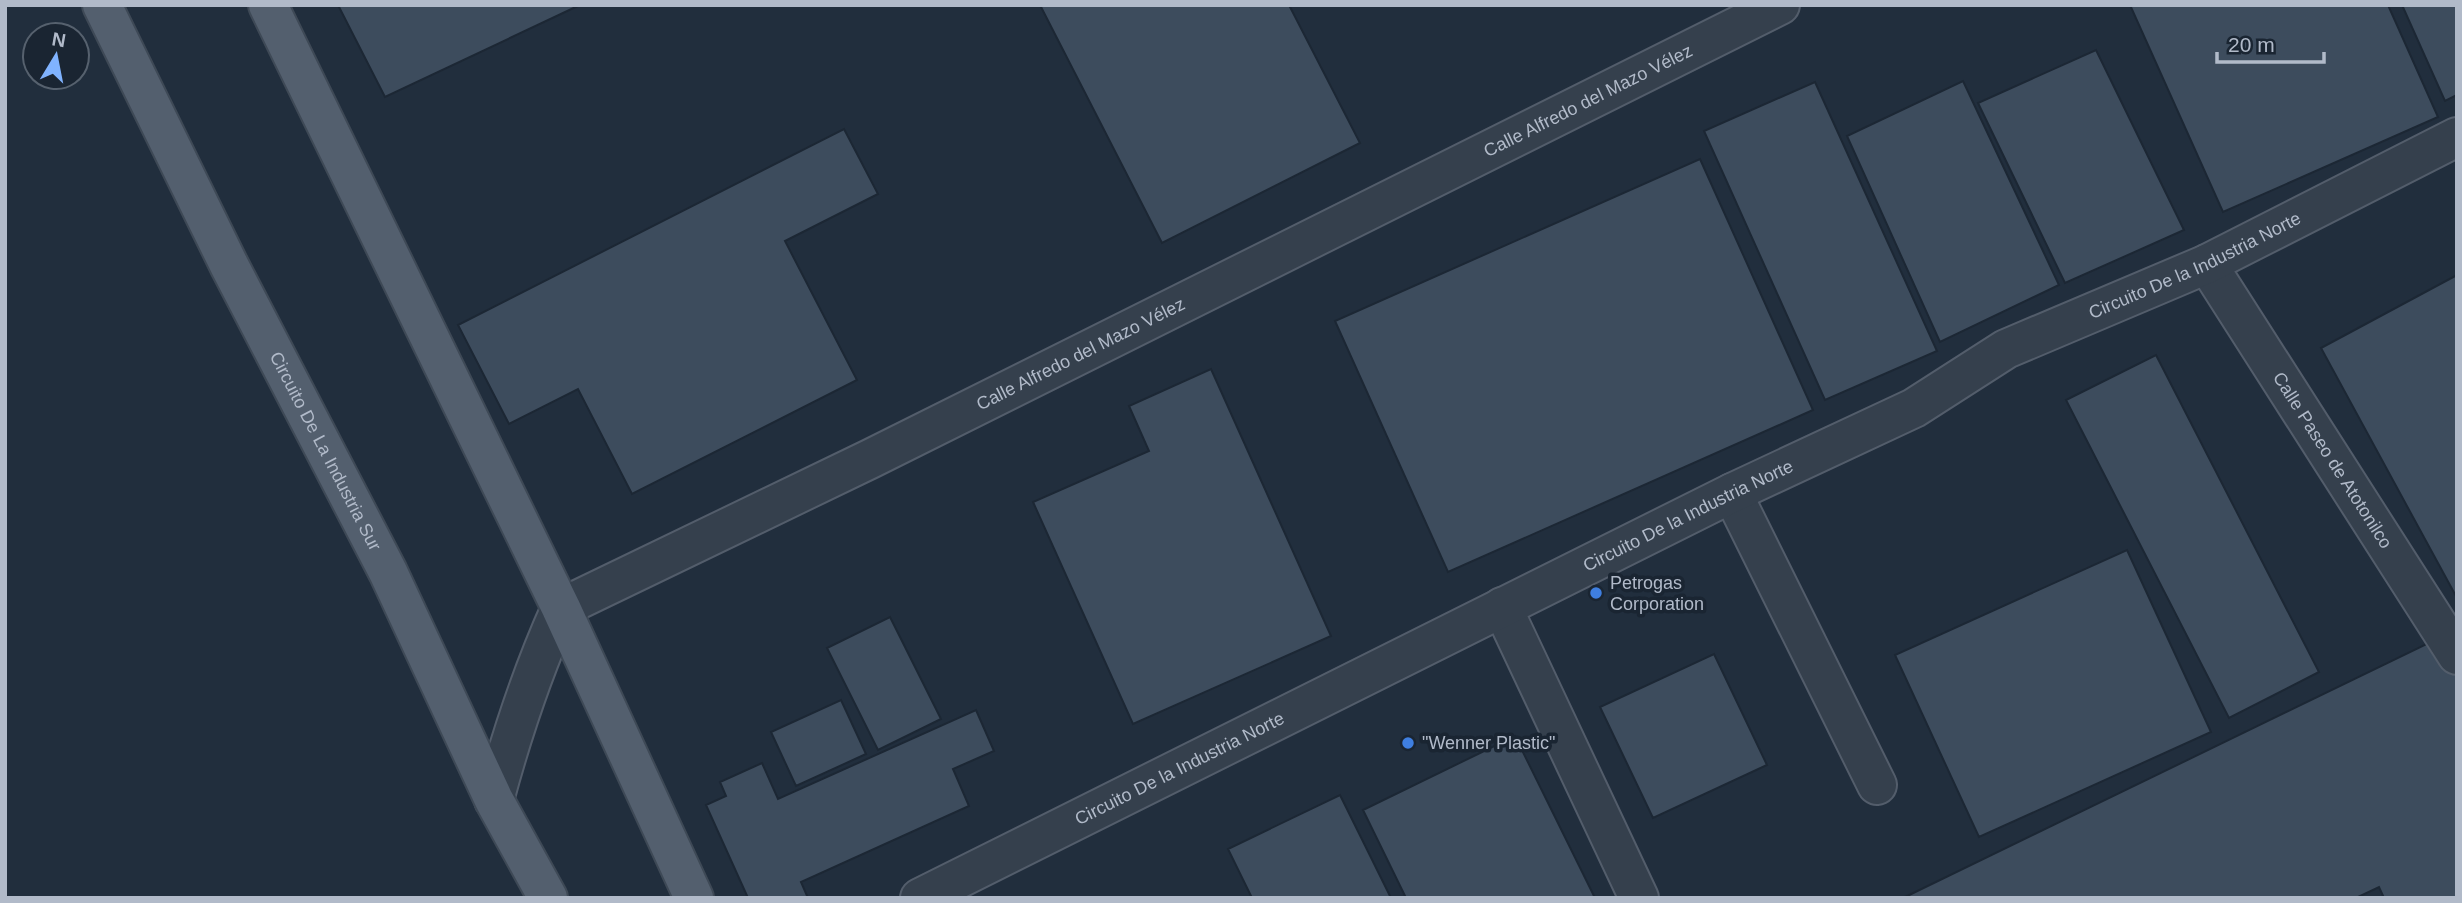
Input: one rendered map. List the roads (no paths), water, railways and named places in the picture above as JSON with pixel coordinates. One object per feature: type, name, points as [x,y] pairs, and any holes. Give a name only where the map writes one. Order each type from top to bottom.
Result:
[{"type":"main road","name":"Circuito De La Industria Sur","points":[[102,5],[229,265],[388,572],[494,800],[548,898]]},
{"type":"main road","points":[[268,5],[561,608],[694,898]]},
{"type":"street","name":"Calle Alfredo del Mazo Vélez","points":[[561,608],[870,459],[1780,5]]},
{"type":"street","name":"Circuito De la Industria Norte","points":[[920,898],[1732,493],[1914,408],[2006,349],[2207,264],[2457,138]]},
{"type":"street","name":"Calle Paseo de Atotonilco","points":[[2207,264],[2457,655]]},
{"type":"street","points":[[1732,493],[1877,785]]},
{"type":"street","points":[[1502,607],[1639,898]]},
{"type":"street","points":[[494,800],[532,676],[561,608]]},
{"type":"place","name":"Petrogas Corporation","points":[[1596,593]]},
{"type":"place","name":"\"Wenner Plastic\"","points":[[1408,743]]}]
